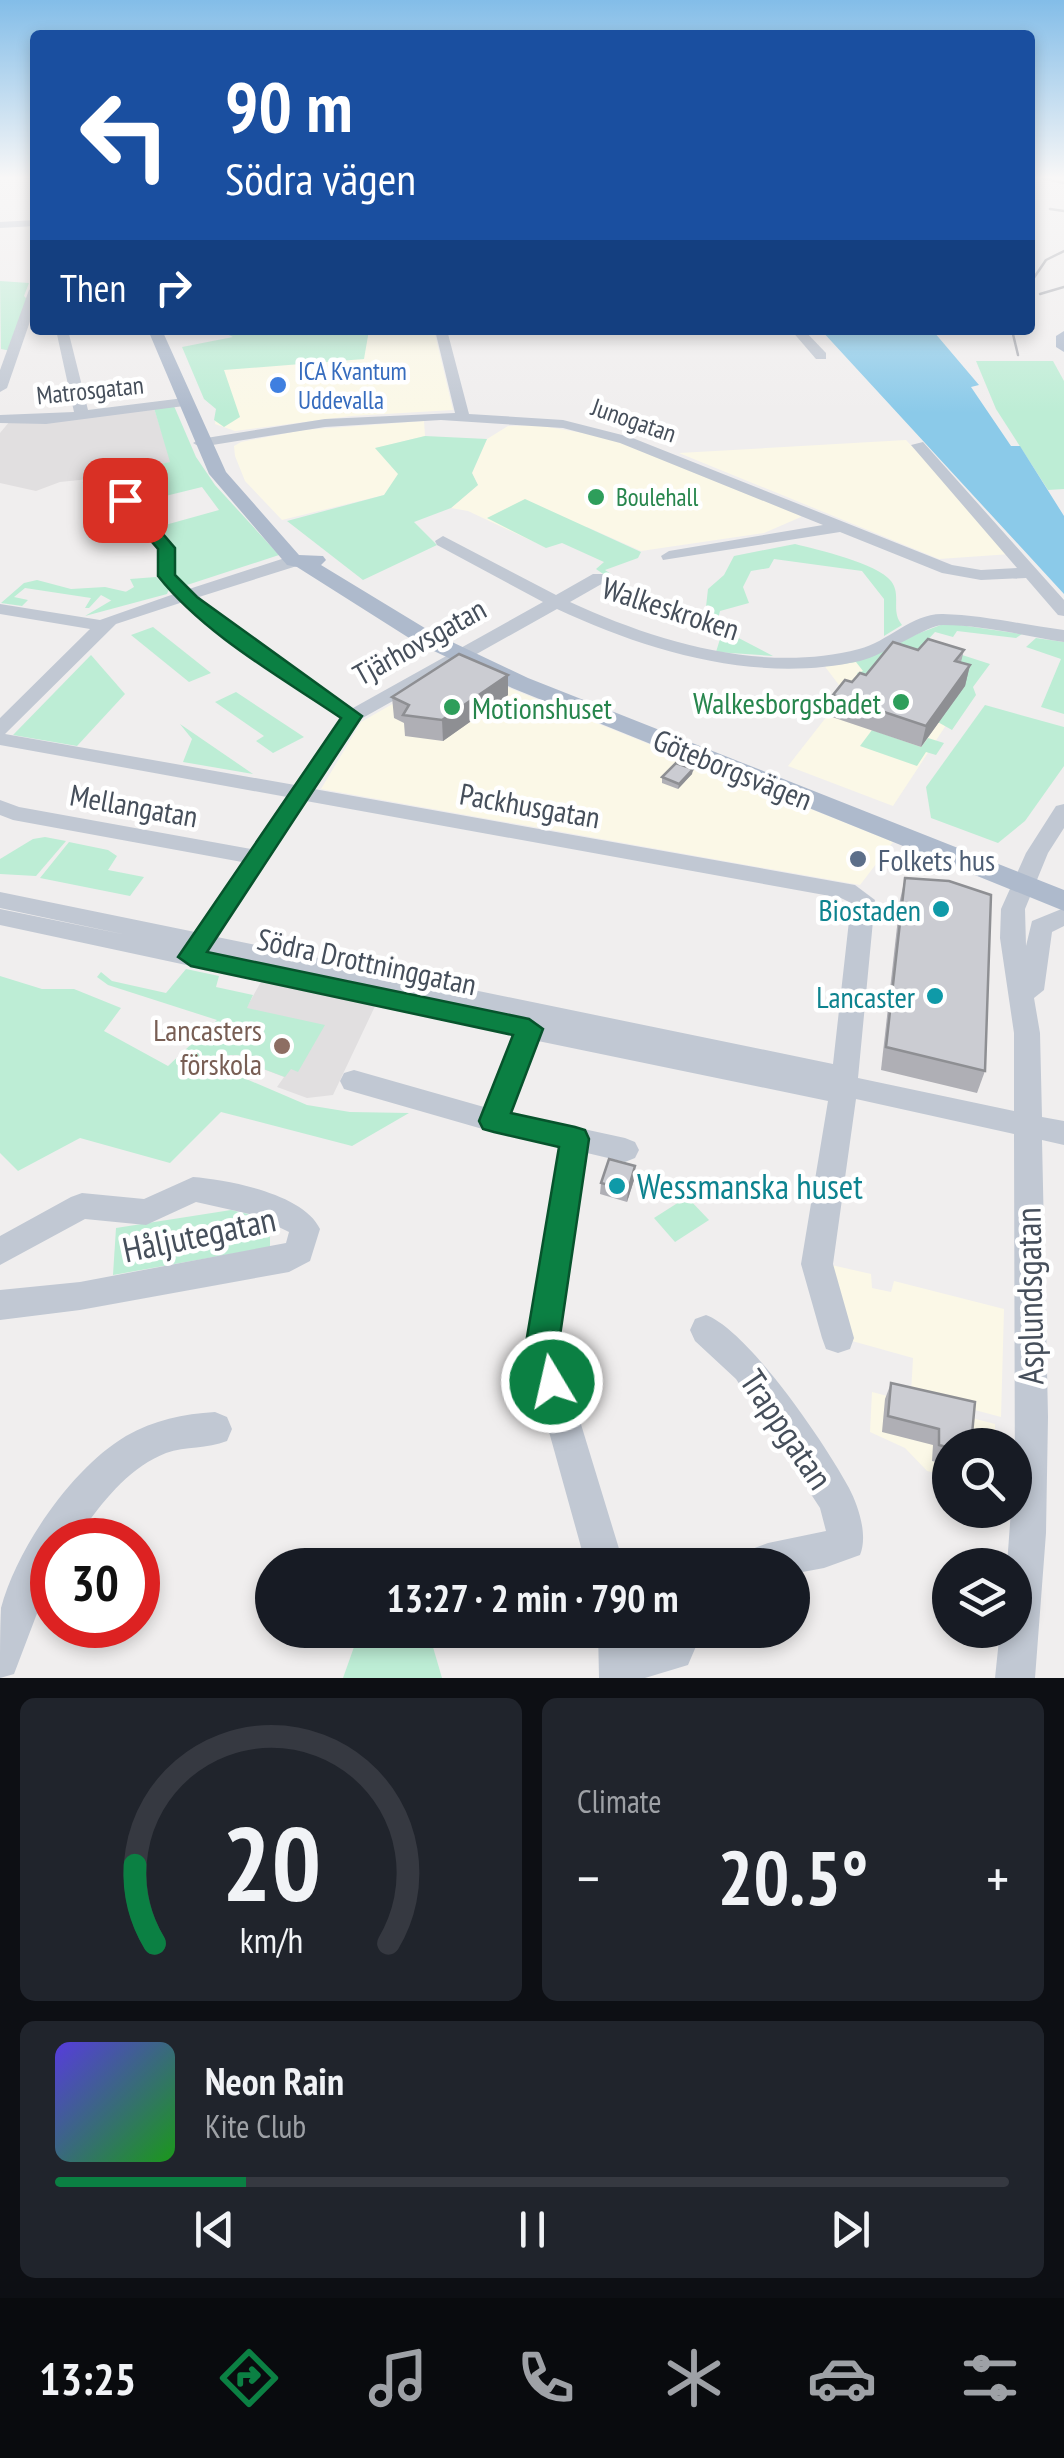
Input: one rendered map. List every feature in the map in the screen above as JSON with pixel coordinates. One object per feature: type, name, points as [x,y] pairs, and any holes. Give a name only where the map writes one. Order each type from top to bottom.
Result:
[{"type":"main road","name":"Göteborgsvägen","points":[[157,335],[184,402],[233,494],[303,558],[464,652],[1026,878],[1064,901]]},
{"type":"main road","name":"Göteborgsvägen","points":[[167,335],[206,442]]},
{"type":"main road","points":[[1064,336],[1064,346]]},
{"type":"main road","name":"Göteborgsvägen","points":[[1026,878],[1064,881]]},
{"type":"street","points":[[0,388],[30,313]]},
{"type":"street","points":[[63,335],[82,415]]},
{"type":"street","points":[[442,335],[463,416]]},
{"type":"street","points":[[801,335],[821,356]]},
{"type":"street","name":"Matrosgatan","points":[[0,419],[82,415],[184,402]]},
{"type":"street","name":"Junogatan","points":[[206,442],[325,424],[463,416],[552,422],[597,431],[948,569],[996,576],[1033,573]]},
{"type":"street","points":[[918,446],[1064,611]]},
{"type":"street","points":[[112,484],[110,490],[167,548],[164,572],[184,595],[262,656],[352,716]]},
{"type":"street","points":[[669,556],[840,527]]},
{"type":"street","name":"Walkeskroken","points":[[442,541],[558,600],[650,639],[748,663],[848,658],[888,645],[926,622],[948,620],[1064,636]]},
{"type":"street","points":[[0,728],[102,626],[184,595],[303,558]]},
{"type":"street","name":"Tjärhovsgatan","points":[[196,950],[352,716],[599,578]]},
{"type":"street","points":[[0,609],[102,626]]},
{"type":"street","name":"Packhusgatan","points":[[0,740],[856,895],[866,909],[818,1264],[838,1338]]},
{"type":"street","name":"Mellangatan","points":[[0,806],[13,813],[259,858]]},
{"type":"street","name":"Asplundsgatan","points":[[1027,1033],[1012,938],[1013,909],[1064,812]]},
{"type":"street","name":"Södra Drottninggatan","points":[[0,900],[196,950]]},
{"type":"street","name":"Asplundsgatan","points":[[1015,1678],[1028,1533],[1031,1417],[1027,1033],[1035,943],[1040,927],[1064,916]]},
{"type":"street","name":"Södra Drottninggatan","points":[[0,917],[196,950],[532,1020],[833,1075],[844,1086],[1064,1133]]},
{"type":"street","points":[[494,1121],[532,1020]]},
{"type":"street","points":[[354,1080],[494,1121],[625,1150]]},
{"type":"street","points":[[575,1139],[542,1349],[599,1548]]},
{"type":"street","name":"Håljutegatan","points":[[0,1251],[82,1206],[146,1212],[193,1189],[285,1213],[300,1220],[305,1229],[299,1252],[289,1258],[80,1296],[0,1305]]},
{"type":"street","name":"Trappgatan","points":[[706,1330],[748,1368],[836,1500],[846,1542],[823,1553],[810,1554]]},
{"type":"street","points":[[69,1518],[91,1485],[150,1440],[184,1428],[215,1429]]},
{"type":"street","points":[[0,1660],[30,1585]]},
{"type":"street","points":[[619,1658],[674,1652],[676,1648]]},
{"type":"shaded area","points":[[368,335],[435,335],[453,410],[351,416],[235,431],[215,424],[217,407],[194,368],[288,357],[363,359]]},
{"type":"shaded area","points":[[154,408],[171,462],[128,471],[128,475],[60,482],[36,491],[0,483],[0,433],[10,421]]},
{"type":"shaded area","points":[[424,421],[425,436],[376,448],[399,474],[384,495],[282,520],[245,481],[235,456],[234,446],[241,442],[303,430]]},
{"type":"shaded area","points":[[536,425],[607,437],[797,512],[801,517],[764,533],[641,551],[587,527],[545,547],[468,511],[451,508],[478,485],[472,473],[487,439],[508,426]]},
{"type":"shaded area","points":[[906,440],[1011,554],[939,559],[679,453]]},
{"type":"shaded area","points":[[849,661],[981,672],[893,806],[788,766],[845,693],[823,664]]},
{"type":"shaded area","points":[[462,669],[893,842],[860,885],[321,789],[361,722],[450,671]]},
{"type":"shaded area","name":"Lancasters förskola","points":[[262,980],[377,1002],[333,1095],[307,1098],[277,1087],[284,1077],[253,1065],[258,1056],[231,1055],[217,1060]]},
{"type":"shaded area","points":[[827,1264],[871,1274],[872,1288],[891,1292],[894,1281],[1004,1309],[1001,1417],[911,1393],[913,1358],[852,1341]]},
{"type":"shaded area","points":[[872,1392],[995,1424],[995,1428],[932,1428],[932,1472],[905,1448],[870,1432]]},
{"type":"green space","points":[[0,281],[29,283],[24,296],[29,301],[11,351],[1,349]]},
{"type":"green space","points":[[229,335],[368,335],[364,359],[224,370],[240,417],[224,427],[214,420],[216,409],[204,399],[182,347],[233,337]]},
{"type":"green space","points":[[976,361],[1053,361],[1064,381],[1064,489],[1048,490],[996,409]]},
{"type":"green space","points":[[174,406],[196,457],[215,485],[279,555],[187,585],[174,573],[174,545],[158,527],[219,510],[202,487],[137,503],[120,491],[122,480],[107,479],[92,487],[82,482],[128,476],[127,471],[170,462],[154,408]]},
{"type":"green space","points":[[425,436],[487,439],[472,473],[478,485],[451,508],[414,522],[437,545],[363,580],[287,521],[384,495],[398,474],[375,448]]},
{"type":"green space","points":[[525,499],[641,552],[638,558],[605,570],[611,574],[606,576],[596,569],[604,562],[562,543],[546,548],[487,518]]},
{"type":"green space","points":[[795,544],[846,558],[884,574],[894,586],[902,625],[884,636],[884,599],[862,571],[774,559],[769,568],[751,571],[743,587],[749,603],[720,611],[717,622],[729,633],[773,656],[716,652],[720,639],[705,616],[708,589],[724,575],[734,556]]},
{"type":"green space","points":[[156,577],[169,589],[167,594],[85,616],[134,587],[130,579]]},
{"type":"green space","points":[[37,580],[71,589],[105,587],[127,592],[112,601],[101,595],[85,608],[91,598],[25,588],[14,597],[28,600],[22,606],[1,603],[24,583]]},
{"type":"green space","points":[[946,623],[1022,634],[1016,638],[957,631],[953,637],[935,632],[925,643],[990,664],[973,687],[976,695],[952,730],[863,680],[857,673],[863,671],[856,662],[835,665]]},
{"type":"green space","points":[[153,627],[211,673],[189,682],[131,635]]},
{"type":"green space","points":[[1036,638],[1064,642],[1064,714],[1041,707],[1061,659],[1026,647]]},
{"type":"green space","points":[[91,655],[125,694],[77,746],[13,735]]},
{"type":"green space","points":[[236,692],[304,737],[273,753],[256,741],[264,736],[215,702]]},
{"type":"green space","points":[[985,705],[1064,727],[1064,766],[1025,821],[998,843],[931,818],[926,787]]},
{"type":"green space","points":[[180,724],[253,774],[183,762],[192,739]]},
{"type":"green space","points":[[872,730],[921,747],[928,738],[944,743],[936,755],[926,752],[917,766],[860,746]]},
{"type":"green space","points":[[33,839],[66,841],[36,876],[0,874],[0,859]]},
{"type":"green space","points":[[69,842],[108,850],[117,856],[108,870],[144,877],[130,896],[40,878]]},
{"type":"green space","points":[[186,969],[219,976],[216,987],[253,995],[247,1008],[325,1025],[298,1072],[291,1069],[285,1077],[253,1065],[258,1056],[231,1055],[217,1060],[223,1069],[307,1105],[350,1112],[409,1113],[352,1146],[221,1112],[170,1163],[80,1138],[18,1171],[0,1153],[0,976],[42,989],[74,989],[121,1008],[104,1031],[168,1066],[217,1020],[108,985],[97,977],[101,972],[112,981],[166,993]]},
{"type":"green space","points":[[687,1197],[709,1220],[675,1242],[654,1218]]},
{"type":"green space","points":[[231,1210],[270,1219],[270,1247],[113,1275],[116,1228]]},
{"type":"green space","points":[[354,1648],[433,1648],[442,1678],[343,1678]]},
{"type":"water","points":[[826,335],[937,335],[979,385],[971,387],[1011,446],[1020,446],[1064,516],[1064,594]]},
{"type":"building","name":"Walkesborgsbadet","points":[[928,639],[964,650],[955,661],[970,665],[926,726],[833,695],[845,680],[852,682],[860,673],[866,675],[893,642],[918,650]]},
{"type":"building","points":[[459,654],[508,675],[442,720],[403,715],[409,705],[392,697]]},
{"type":"building","points":[[676,763],[693,769],[679,784],[662,777]]},
{"type":"building","name":"Lancaster","points":[[905,878],[949,881],[991,895],[985,1071],[886,1047]]},
{"type":"building","points":[[609,1159],[635,1166],[628,1190],[601,1183]]},
{"type":"building","points":[[891,1383],[975,1402],[973,1428],[935,1428],[888,1416]]},
{"type":"railway","points":[[1035,276],[1053,256]]},
{"type":"railway","points":[[1040,294],[1064,287]]},
{"type":"railway","points":[[1013,335],[1018,355]]},
{"type":"place","name":"ICA Kvantum Uddevalla","points":[[278,385]]},
{"type":"place","name":"Boulehall","points":[[596,497]]},
{"type":"place","name":"Walkesborgsbadet","points":[[901,702]]},
{"type":"place","name":"Motionshuset","points":[[452,707]]},
{"type":"place","name":"Folkets hus","points":[[858,859]]},
{"type":"place","name":"Biostaden","points":[[941,909]]},
{"type":"place","name":"Lancaster","points":[[935,996]]},
{"type":"place","name":"Lancasters förskola","points":[[282,1046]]},
{"type":"place","name":"Wessmanska huset","points":[[617,1186]]},
{"type":"route","points":[[125,500],[167,548],[166,576],[190,601],[266,659],[352,716],[191,957],[529,1029],[494,1121],[575,1139],[542,1349],[552,1382]]}]
